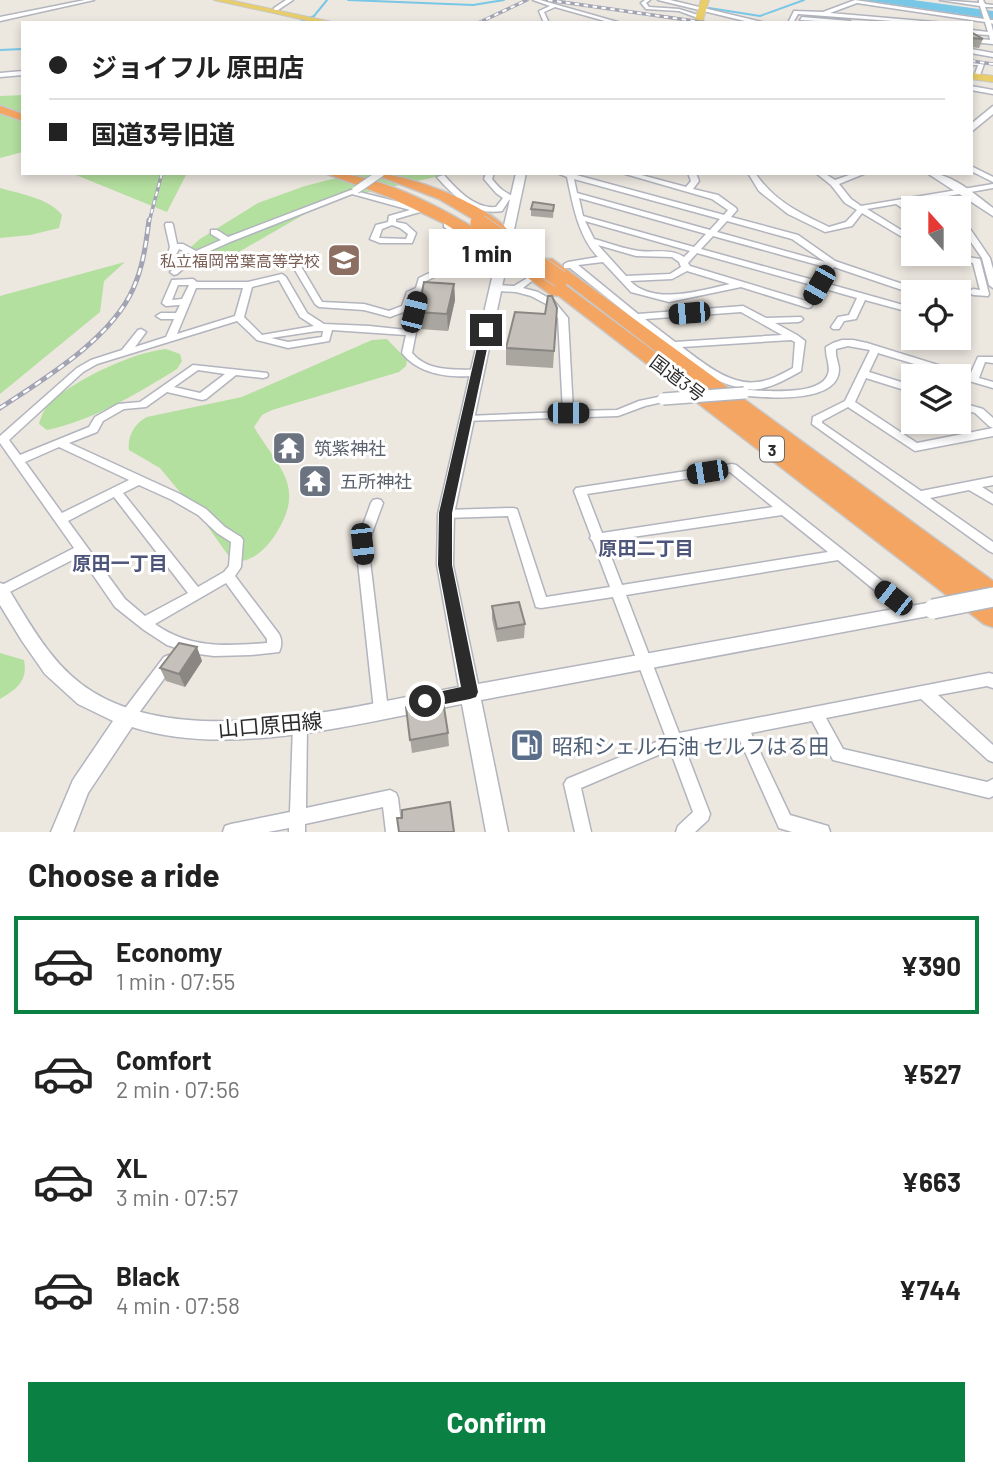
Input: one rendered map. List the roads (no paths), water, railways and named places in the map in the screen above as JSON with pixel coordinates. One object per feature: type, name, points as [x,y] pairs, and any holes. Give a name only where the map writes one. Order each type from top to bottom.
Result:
[{"type":"highway","points":[[0,109],[21,119]]},
{"type":"highway","points":[[0,115],[21,120]]},
{"type":"highway","points":[[337,175],[409,198],[481,243],[504,254],[711,412],[732,413]]},
{"type":"highway","name":"国道3号","points":[[350,175],[397,189],[480,223]]},
{"type":"highway","name":"国道3号","points":[[369,175],[440,201],[562,273],[732,413],[991,606]]},
{"type":"highway","points":[[385,175],[444,196],[480,223],[507,233],[720,390],[991,606]]},
{"type":"highway","points":[[720,390],[732,413]]},
{"type":"highway","name":"国道3号","points":[[732,413],[943,566],[991,606]]},
{"type":"main road","points":[[218,0],[276,9],[324,21]]},
{"type":"main road","points":[[974,76],[993,79]]},
{"type":"street","points":[[0,19],[92,0]]},
{"type":"street","points":[[276,9],[290,0]]},
{"type":"street","points":[[535,0],[611,21]]},
{"type":"street","points":[[648,0],[643,3],[648,8],[703,8]]},
{"type":"street","points":[[661,0],[755,21]]},
{"type":"street","points":[[942,0],[993,6]]},
{"type":"street","points":[[825,13],[857,1],[894,15],[931,21]]},
{"type":"street","points":[[973,39],[990,30],[983,5]]},
{"type":"street","points":[[546,21],[541,11],[553,6]]},
{"type":"street","points":[[810,21],[791,20],[796,12],[894,15],[932,21]]},
{"type":"street","points":[[973,51],[993,55]]},
{"type":"street","points":[[973,63],[981,64],[974,76]]},
{"type":"street","points":[[0,75],[21,73]]},
{"type":"street","points":[[973,88],[993,92]]},
{"type":"street","points":[[974,125],[993,108]]},
{"type":"street","points":[[973,169],[993,180]]},
{"type":"street","points":[[174,272],[196,254],[353,191],[376,175]]},
{"type":"street","points":[[489,175],[488,179],[511,198]]},
{"type":"street","points":[[497,832],[445,565],[446,513],[512,216],[511,198],[520,175]]},
{"type":"street","points":[[567,175],[795,237],[831,264]]},
{"type":"street","points":[[613,188],[626,175]]},
{"type":"street","points":[[623,279],[672,276],[683,272],[696,249],[733,210],[715,197],[631,175]]},
{"type":"street","points":[[688,190],[695,181],[693,175]]},
{"type":"street","points":[[752,175],[762,189],[791,212],[828,230],[849,224],[862,208],[901,202]]},
{"type":"street","points":[[822,175],[834,183],[848,201],[901,234]]},
{"type":"street","points":[[834,183],[854,175]]},
{"type":"street","points":[[936,175],[964,191],[993,213]]},
{"type":"street","points":[[570,176],[579,217],[605,259],[634,290],[669,299],[740,285]]},
{"type":"street","points":[[441,177],[451,189],[486,210],[499,209],[511,198]]},
{"type":"street","points":[[936,196],[993,186]]},
{"type":"street","points":[[353,191],[416,209],[481,243],[456,262],[422,281],[407,353],[412,362],[431,370],[476,373]]},
{"type":"street","points":[[576,195],[831,264],[901,287]]},
{"type":"street","points":[[392,223],[393,218],[416,209]]},
{"type":"street","points":[[480,223],[498,223],[512,216]]},
{"type":"street","points":[[579,217],[901,309]]},
{"type":"street","points":[[169,225],[172,252],[180,246],[196,254],[209,267]]},
{"type":"street","points":[[214,232],[227,240]]},
{"type":"street","points":[[440,234],[456,262]]},
{"type":"street","points":[[971,236],[986,258],[993,285]]},
{"type":"street","points":[[593,241],[645,255],[668,253],[685,265],[808,305],[831,264]]},
{"type":"street","points":[[562,273],[605,259]]},
{"type":"street","points":[[971,260],[977,261],[985,294],[973,292]]},
{"type":"street","points":[[296,265],[319,304],[364,307],[390,314],[406,308],[411,292],[420,289]]},
{"type":"street","points":[[562,273],[636,317],[721,378],[747,391]]},
{"type":"street","points":[[193,285],[248,285],[282,277],[303,315],[324,326],[410,333]]},
{"type":"street","points":[[517,288],[529,280]]},
{"type":"street","points":[[186,302],[166,303],[175,282],[194,282],[193,285]]},
{"type":"street","points":[[170,339],[193,285]]},
{"type":"street","points":[[239,318],[248,285]]},
{"type":"street","points":[[496,288],[517,288],[533,293],[558,308],[563,318],[568,413]]},
{"type":"street","points":[[836,327],[842,319],[853,317],[862,297]]},
{"type":"street","points":[[636,317],[743,309],[800,341],[798,369],[747,391]]},
{"type":"street","points":[[161,316],[180,316]]},
{"type":"street","points":[[239,318],[260,338],[288,345],[326,339],[324,326]]},
{"type":"street","points":[[228,576],[274,638],[274,648],[237,651],[182,645],[162,636],[120,603],[3,439],[80,370],[94,362],[239,318]]},
{"type":"street","points":[[765,321],[798,319]]},
{"type":"street","points":[[125,353],[141,332]]},
{"type":"street","points":[[675,345],[795,337]]},
{"type":"street","points":[[467,419],[618,413],[643,402],[747,391],[783,397],[804,394],[826,384],[834,374],[831,347],[840,342],[851,342],[993,385]]},
{"type":"street","points":[[875,349],[849,403],[817,419],[817,424],[993,548]]},
{"type":"street","points":[[974,379],[981,359],[993,360]]},
{"type":"street","points":[[19,460],[93,429],[99,419],[122,406],[142,405],[196,367],[263,375]]},
{"type":"street","points":[[166,388],[202,397],[232,373]]},
{"type":"street","points":[[863,374],[901,386]]},
{"type":"street","points":[[849,403],[915,447],[993,432]]},
{"type":"street","points":[[971,409],[979,411],[993,425]]},
{"type":"street","points":[[61,444],[185,502],[237,540],[235,568],[228,576],[145,624]]},
{"type":"street","points":[[684,832],[702,814],[580,491],[732,468],[911,612]]},
{"type":"street","points":[[61,519],[136,481]]},
{"type":"street","points":[[919,496],[993,481]]},
{"type":"street","points":[[972,486],[993,500]]},
{"type":"street","points":[[116,492],[196,594]]},
{"type":"street","points":[[377,503],[362,544],[381,710]]},
{"type":"street","points":[[596,538],[783,510]]},
{"type":"street","points":[[446,513],[513,512],[541,603],[839,555]]},
{"type":"street","points":[[0,591],[82,549]]},
{"type":"street","name":"山口原田線","points":[[0,591],[41,654],[62,680],[95,704],[128,716],[186,729],[244,731],[300,725],[911,612],[991,606]]},
{"type":"street","points":[[62,832],[80,787],[128,716],[182,645]]},
{"type":"street","points":[[583,832],[572,784],[676,741],[923,691],[989,679],[993,682]]},
{"type":"street","points":[[923,691],[993,755]]},
{"type":"street","points":[[814,713],[838,755],[989,790],[993,787]]},
{"type":"street","points":[[297,825],[300,725]]},
{"type":"street","points":[[742,729],[785,822],[822,832]]},
{"type":"street","points":[[230,832],[297,825],[390,798],[394,832]]},
{"type":"water","points":[[864,0],[913,0],[993,11],[993,19]]},
{"type":"waterway","points":[[303,21],[314,16],[327,0]]},
{"type":"waterway","points":[[348,0],[473,5],[504,0]]},
{"type":"waterway","points":[[709,8],[760,16],[804,0]]},
{"type":"waterway","points":[[0,50],[21,49]]},
{"type":"railway","points":[[482,21],[527,0]]},
{"type":"railway","points":[[548,0],[694,21]]},
{"type":"railway","points":[[973,61],[993,64]]},
{"type":"railway","points":[[149,222],[161,175]]},
{"type":"railway","points":[[0,408],[75,356],[109,325],[133,289],[144,255],[149,220]]},
{"type":"place","name":"私立福岡常葉高等学校","points":[[344,260]]},
{"type":"place","name":"筑紫神社","points":[[289,448]]},
{"type":"place","name":"五所神社","points":[[315,481]]},
{"type":"place","name":"昭和シェル石油 セルフはる田","points":[[527,745]]},
{"type":"district","name":"原田二丁目","points":[[646,547]]},
{"type":"district","name":"原田一丁目","points":[[120,562]]}]
